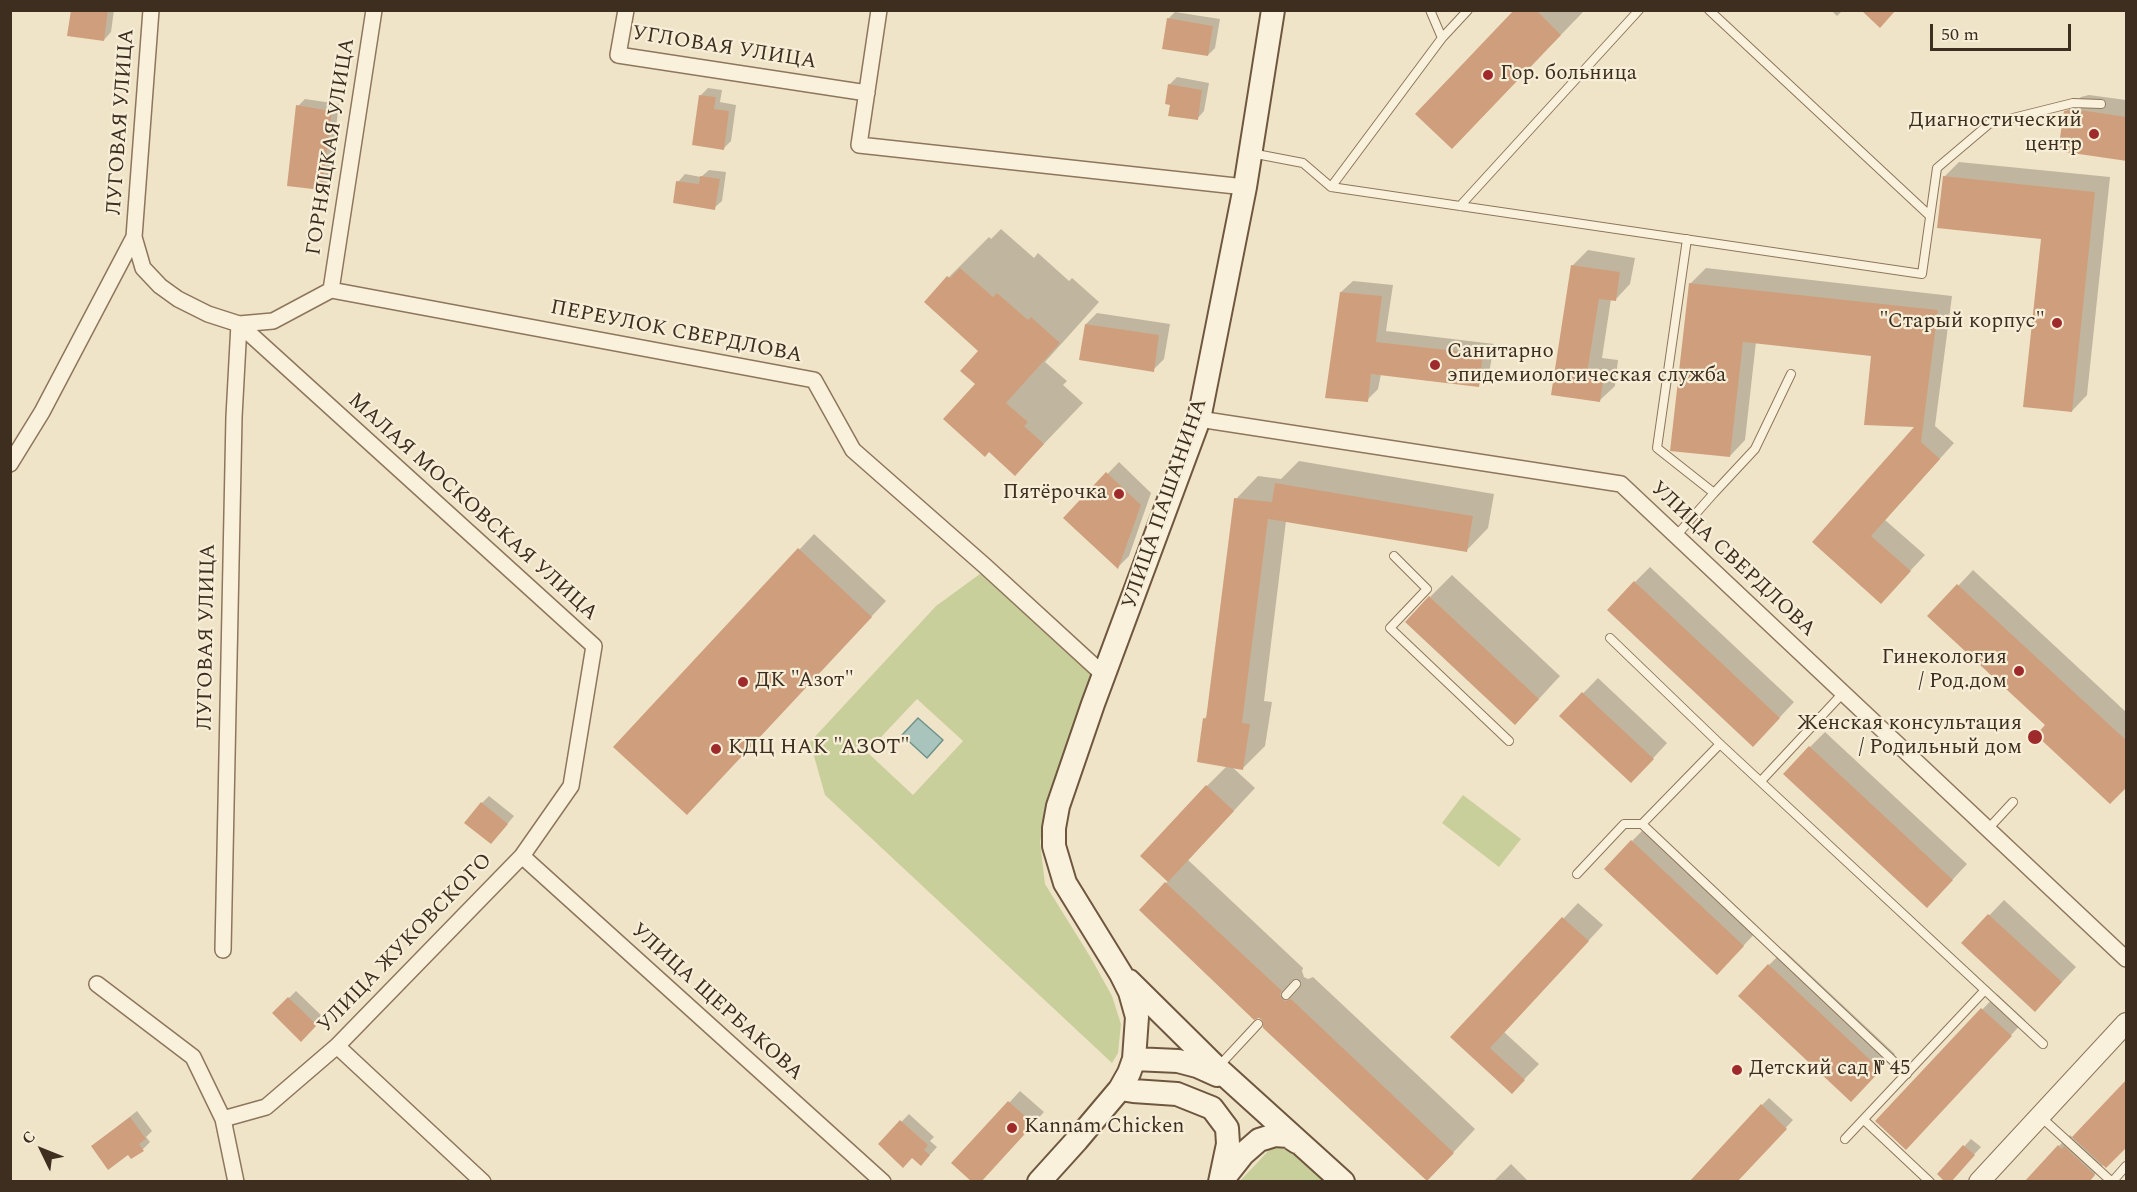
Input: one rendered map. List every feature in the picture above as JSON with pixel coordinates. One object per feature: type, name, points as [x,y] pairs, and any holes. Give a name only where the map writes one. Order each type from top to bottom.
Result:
[{"type":"main road","name":"УЛИЦА ПАШАНИНА","points":[[1121,974],[1065,883],[1054,846],[1054,828],[1058,807],[1093,704],[1199,420],[1245,187],[1273,10]]},
{"type":"main road","points":[[1040,1182],[1120,1089],[1129,1073],[1134,1059],[1137,1017],[1130,992],[1121,974]]},
{"type":"main road","points":[[1121,974],[1220,1074],[1343,1182]]},
{"type":"main road","points":[[1134,1059],[1178,1061],[1220,1074]]},
{"type":"main road","points":[[1120,1089],[1177,1094],[1212,1108],[1227,1128],[1228,1144],[1221,1182]]},
{"type":"main road","points":[[1221,1182],[1243,1154],[1259,1140],[1275,1135],[1288,1136],[1304,1146]]},
{"type":"street","name":"ЛУГОВАЯ УЛИЦА","points":[[151,10],[134,237],[143,268],[160,286],[178,299],[208,314],[239,324],[273,321],[331,290]]},
{"type":"street","name":"ГОРНЯЦКАЯ УЛИЦА","points":[[331,290],[374,10]]},
{"type":"street","name":"УГЛОВАЯ УЛИЦА","points":[[626,10],[618,55],[867,93]]},
{"type":"street","points":[[879,10],[859,145],[1245,187]]},
{"type":"street","name":"ЛУГОВАЯ УЛИЦА","points":[[10,464],[42,412],[134,237]]},
{"type":"street","name":"ПЕРЕУЛОК СВЕРДЛОВА","points":[[331,290],[814,380],[853,450],[1105,676]]},
{"type":"street","name":"ЛУГОВАЯ УЛИЦА","points":[[223,950],[234,417],[239,324]]},
{"type":"street","name":"МАЛАЯ МОСКОВСКАЯ УЛИЦА","points":[[239,324],[594,646],[576,758]]},
{"type":"street","name":"УЛИЦА СВЕРДЛОВА","points":[[1199,420],[1621,484],[2127,959]]},
{"type":"street","name":"УЛИЦА ЖУКОВСКОГО","points":[[223,1119],[266,1107],[337,1046],[522,856],[571,786],[576,758]]},
{"type":"street","name":"УЛИЦА ЩЕРБАКОВА","points":[[522,856],[883,1182]]},
{"type":"street","points":[[97,984],[193,1057],[223,1119],[236,1182]]},
{"type":"street","points":[[1979,1182],[2127,1023]]},
{"type":"street","points":[[337,1046],[483,1182]]},
{"type":"lane","points":[[1430,10],[1442,38]]},
{"type":"lane","points":[[1330,187],[1442,38],[1468,10]]},
{"type":"lane","points":[[1460,206],[1639,10]]},
{"type":"lane","points":[[1709,10],[1930,216]]},
{"type":"lane","points":[[1250,153],[1303,163],[1330,187],[1922,274],[1937,168],[1989,124],[2073,103],[2101,104]]},
{"type":"lane","points":[[1687,239],[1657,448],[1714,493]]},
{"type":"lane","points":[[1676,536],[1755,449],[1791,374]]},
{"type":"lane","points":[[1394,556],[1427,589],[1390,628],[1509,741]]},
{"type":"lane","points":[[1610,638],[1720,744],[2043,1044]]},
{"type":"lane","points":[[1761,782],[1843,693]]},
{"type":"lane","points":[[1642,825],[1720,744]]},
{"type":"lane","points":[[1988,830],[2013,802]]},
{"type":"lane","points":[[1577,874],[1624,824],[1642,825],[1907,1074]]},
{"type":"lane","points":[[1286,995],[1296,984]]},
{"type":"lane","points":[[1845,1139],[1985,990]]},
{"type":"lane","points":[[1220,1074],[1258,1024]]},
{"type":"lane","points":[[2040,1116],[2112,1182],[2127,1166]]},
{"type":"lane","points":[[1864,1120],[1930,1182]]},
{"type":"green space","points":[[984,571],[1091,672],[1085,709],[1049,797],[1040,842],[1045,884],[1112,996],[1121,1024],[1118,1053],[1112,1063],[825,795],[810,742],[936,606]],"holes":[[[917,699],[963,741],[913,795],[867,752]]]},
{"type":"green space","points":[[1463,795],[1521,839],[1499,867],[1442,823]]},
{"type":"green space","points":[[1273,1146],[1290,1151],[1323,1181],[1239,1182]]},
{"type":"water","points":[[918,718],[943,740],[927,758],[902,735]]},
{"type":"building","points":[[71,10],[108,10],[104,41],[67,36]]},
{"type":"building","name":"Гор. больница","points":[[1514,10],[1536,10],[1561,35],[1452,149],[1415,114]]},
{"type":"building","points":[[1861,10],[1896,10],[1880,28]]},
{"type":"building","points":[[1167,18],[1213,26],[1208,56],[1162,49]]},
{"type":"building","points":[[1168,84],[1202,90],[1198,120],[1168,116],[1170,105],[1165,104]]},
{"type":"building","points":[[699,95],[716,97],[714,109],[729,111],[724,150],[692,145]]},
{"type":"building","points":[[296,105],[332,111],[322,190],[287,186]]},
{"type":"building","name":"Диагностический центр","points":[[2073,109],[2127,117],[2127,161],[2058,151],[2064,111]]},
{"type":"building","points":[[700,176],[720,179],[715,210],[673,203],[676,181],[699,184]]},
{"type":"building","name":"\"Старый корпус\"","points":[[1943,176],[2095,192],[2072,412],[2023,407],[2041,239],[1937,228]]},
{"type":"building","points":[[1571,265],[1620,272],[1616,301],[1599,299],[1587,373],[1604,375],[1600,402],[1551,395]]},
{"type":"building","points":[[960,268],[993,297],[997,293],[1028,320],[1031,317],[1060,343],[1006,403],[1028,422],[1024,426],[1044,444],[1015,476],[989,452],[985,457],[943,419],[975,384],[960,371],[978,351],[924,302],[947,276],[950,278]]},
{"type":"building","points":[[1689,283],[1938,310],[1921,442],[1940,459],[1871,536],[1911,571],[1881,604],[1812,542],[1914,427],[1864,425],[1871,356],[1743,342],[1730,457],[1670,451]]},
{"type":"building","points":[[1340,292],[1382,296],[1376,342],[1483,354],[1479,387],[1371,374],[1368,402],[1325,398]]},
{"type":"building","points":[[1085,324],[1159,335],[1154,372],[1079,360]]},
{"type":"building","points":[[1106,472],[1141,505],[1118,569],[1063,518]]},
{"type":"building","points":[[1275,483],[1473,516],[1467,552],[1268,519],[1242,723],[1250,724],[1243,770],[1197,762],[1203,718],[1206,719],[1234,498],[1272,502]]},
{"type":"building","name":"ДК \"Азот\"","points":[[798,548],[872,617],[687,815],[613,747]]},
{"type":"building","points":[[1634,581],[1780,718],[1753,747],[1607,610]]},
{"type":"building","name":"Гинекология / Род.дом","points":[[1957,584],[2127,741],[2127,787],[2110,804],[2036,735],[2045,725],[1927,616]]},
{"type":"building","points":[[1429,596],[1539,699],[1515,725],[1405,622]]},
{"type":"building","points":[[1582,692],[1654,759],[1631,783],[1559,716]]},
{"type":"building","points":[[1809,746],[1953,880],[1927,908],[1783,774]]},
{"type":"building","points":[[1206,785],[1234,811],[1168,882],[1140,856]]},
{"type":"building","points":[[481,802],[508,824],[491,844],[464,823]]},
{"type":"building","points":[[1631,840],[1744,946],[1717,975],[1604,869]]},
{"type":"building","points":[[1165,882],[1282,991],[1280,994],[1282,999],[1285,1001],[1291,999],[1454,1153],[1427,1181],[1263,1028],[1262,1020],[1259,1018],[1254,1020],[1139,910]]},
{"type":"building","points":[[1988,914],[2062,982],[2035,1012],[1961,943]]},
{"type":"building","points":[[1562,917],[1589,941],[1490,1048],[1525,1080],[1512,1094],[1450,1037]]},
{"type":"building","points":[[1768,964],[1881,1070],[1851,1102],[1738,996]]},
{"type":"building","points":[[288,997],[317,1025],[301,1042],[272,1013]]},
{"type":"building","points":[[1981,1008],[2012,1036],[1906,1150],[1875,1121]]},
{"type":"building","points":[[2127,1079],[2127,1147],[2106,1168],[2072,1137]]},
{"type":"building","points":[[1008,1101],[1034,1124],[981,1182],[972,1182],[951,1163]]},
{"type":"building","points":[[1761,1104],[1787,1129],[1737,1182],[1689,1182]]},
{"type":"building","points":[[130,1117],[146,1139],[139,1144],[144,1151],[131,1159],[128,1155],[108,1170],[91,1146]]},
{"type":"building","points":[[900,1120],[928,1145],[924,1150],[930,1155],[921,1166],[912,1158],[903,1168],[878,1144]]},
{"type":"building","points":[[1963,1145],[1975,1155],[1951,1182],[1945,1182],[1937,1174]]},
{"type":"building","points":[[2058,1145],[2062,1149],[2064,1146],[2095,1175],[2089,1182],[2024,1182]]},
{"type":"place","name":"Гор. больница","points":[[1488,75]]},
{"type":"place","name":"Диагностический центр","points":[[2094,134]]},
{"type":"place","name":"\"Старый корпус\"","points":[[2057,323]]},
{"type":"place","name":"Санитарно эпидемиологическая служба","points":[[1435,365]]},
{"type":"place","name":"Пятёрочка","points":[[1119,494]]},
{"type":"place","name":"Гинекология / Род.дом","points":[[2019,671]]},
{"type":"place","name":"ДК \"Азот\"","points":[[743,682]]},
{"type":"place","name":"Женская консультация / Родильный дом","points":[[2035,737]]},
{"type":"place","name":"КДЦ НАК \"АЗОТ\"","points":[[716,749]]},
{"type":"place","name":"Детский сад № 45","points":[[1737,1070]]},
{"type":"place","name":"Kannam Chicken","points":[[1012,1128]]}]
